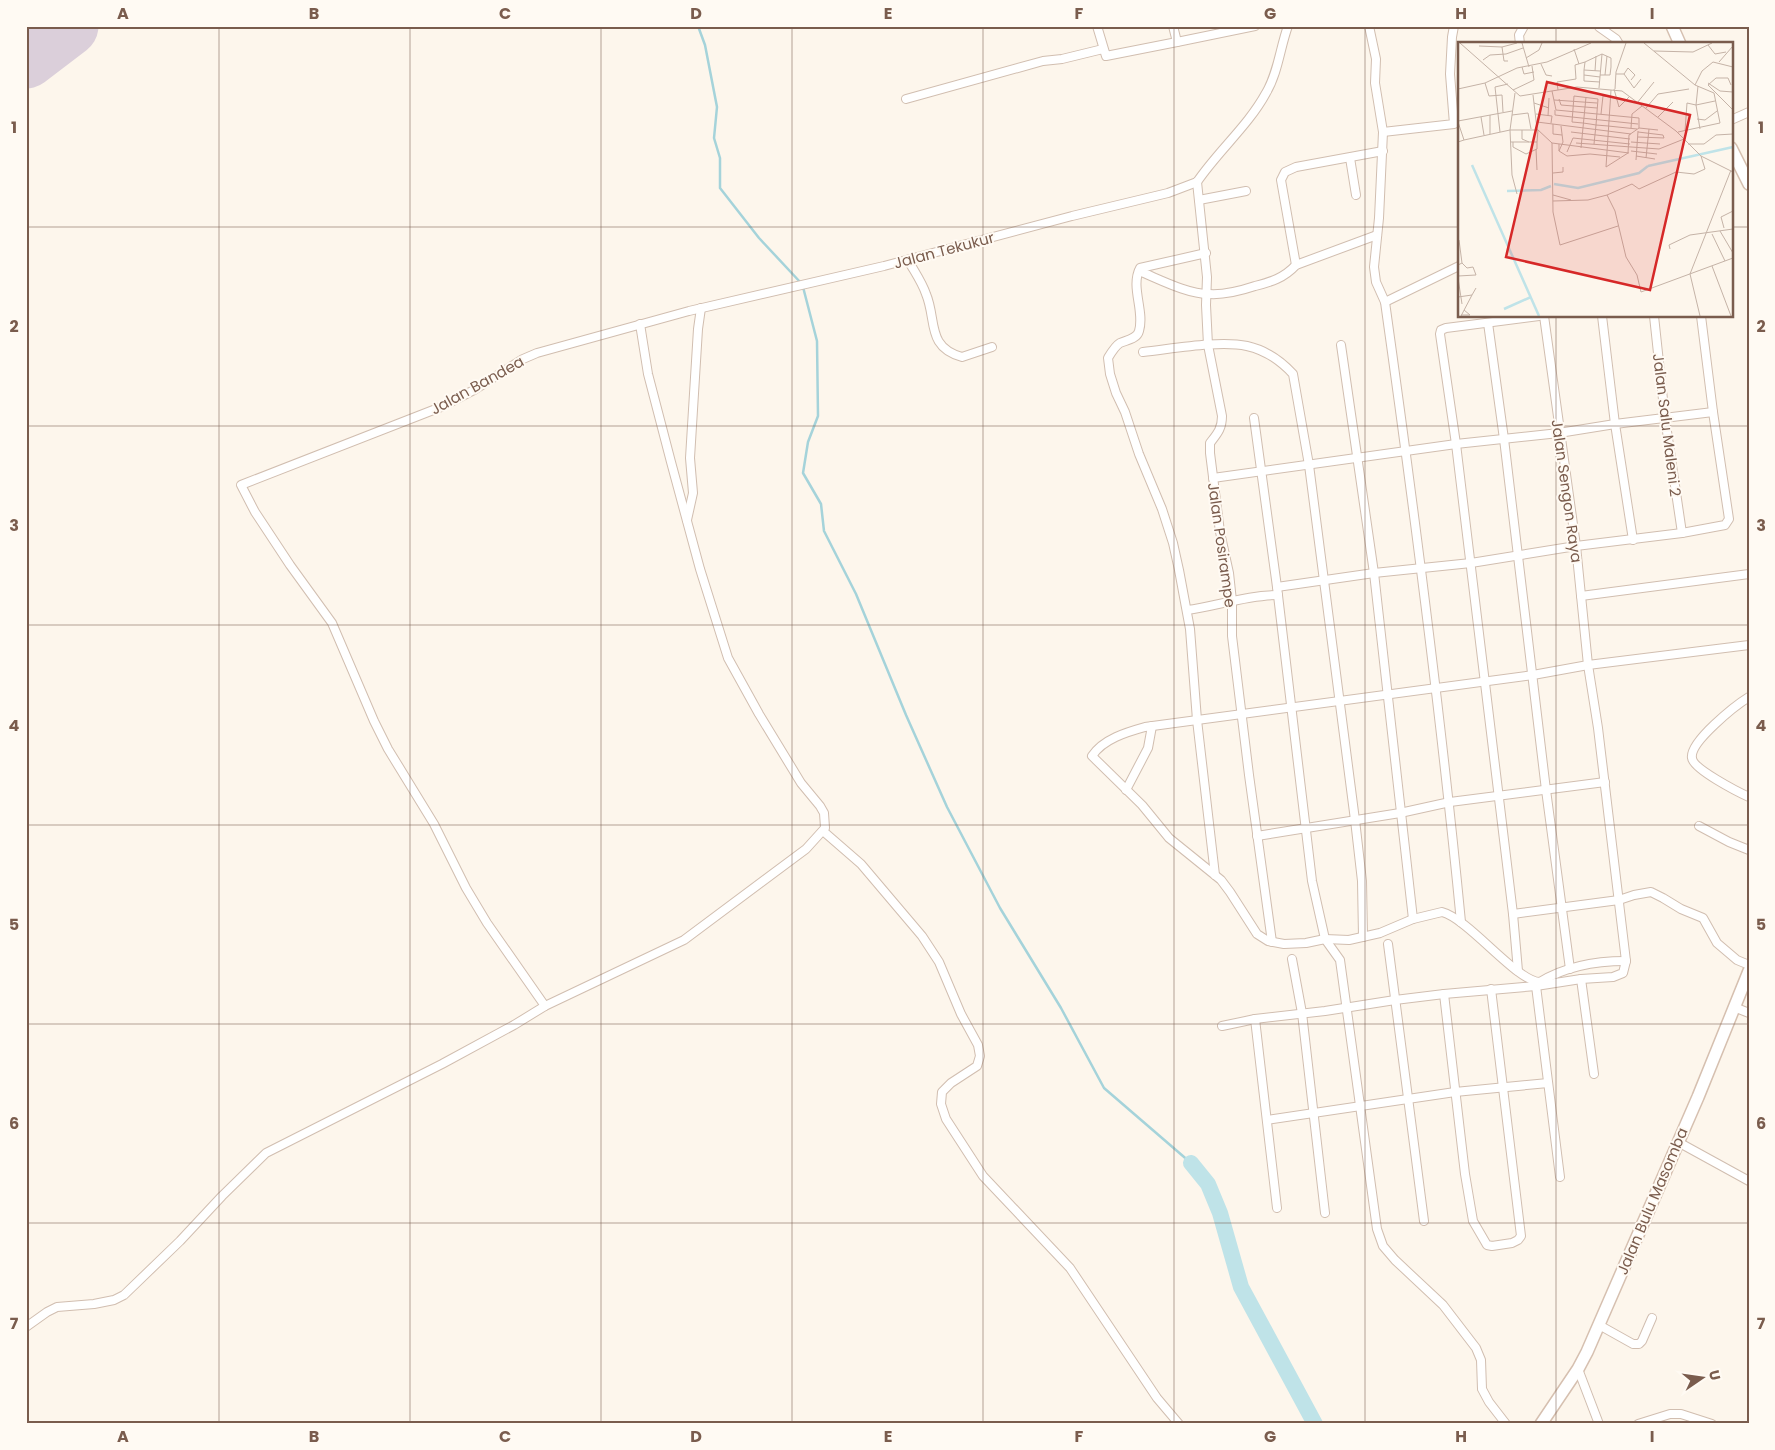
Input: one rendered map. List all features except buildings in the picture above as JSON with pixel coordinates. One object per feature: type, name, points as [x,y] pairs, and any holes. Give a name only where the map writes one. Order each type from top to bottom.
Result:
[{"type":"street","points":[[1097,26],[1106,56],[1255,26]]},
{"type":"street","points":[[1173,26],[1177,42]]},
{"type":"street","points":[[1197,182],[1250,118],[1266,93],[1278,62],[1288,26]]},
{"type":"street","points":[[1369,26],[1376,59],[1375,83],[1383,132],[1374,267],[1376,282],[1385,302],[1422,569],[1450,802],[1461,922]]},
{"type":"street","points":[[1383,132],[1454,124],[1455,86],[1450,81],[1454,26]]},
{"type":"street","points":[[1520,42],[1519,35],[1524,26]]},
{"type":"street","points":[[1672,26],[1679,42]]},
{"type":"street","points":[[1599,27],[1618,42]]},
{"type":"street","points":[[906,99],[1043,60],[1062,59],[1103,49]]},
{"type":"street","points":[[1732,120],[1749,112]]},
{"type":"street","points":[[1732,150],[1749,184]]},
{"type":"street","points":[[1296,265],[1281,180],[1285,172],[1296,167],[1383,151]]},
{"type":"street","points":[[1350,158],[1356,195]]},
{"type":"street","name":"Jalan Posirampe","points":[[1197,182],[1206,253],[1208,346],[1222,416],[1221,428],[1209,446],[1219,523],[1229,573],[1232,629],[1272,942]]},
{"type":"street","name":"Jalan Tekukur","points":[[690,311],[908,260],[1063,218],[1168,193],[1197,182]]},
{"type":"street","points":[[1199,200],[1246,191]]},
{"type":"street","points":[[1138,270],[1192,291],[1206,294],[1237,292],[1276,280],[1296,265],[1377,235]]},
{"type":"street","points":[[1138,270],[1142,267],[1206,253]]},
{"type":"street","points":[[908,260],[927,295],[935,334],[948,351],[962,358],[992,347]]},
{"type":"street","points":[[1385,302],[1458,266]]},
{"type":"street","points":[[1138,270],[1137,291],[1140,327],[1138,334],[1134,338],[1118,345],[1108,358],[1108,365],[1113,384],[1167,524],[1175,552],[1187,610],[1197,720],[1215,875]]},
{"type":"street","points":[[687,520],[693,493],[690,451],[698,328],[702,308]]},
{"type":"street","name":"Jalan Bandea","points":[[545,1006],[487,923],[466,888],[434,824],[388,749],[332,623],[255,512],[241,485],[441,407],[531,356],[565,344],[690,311]]},
{"type":"street","points":[[1518,971],[1486,681],[1440,332],[1446,328],[1520,318]]},
{"type":"street","name":"Jalan Sengon Raya","points":[[1544,318],[1576,546],[1588,665],[1605,782],[1626,961]]},
{"type":"street","points":[[1602,318],[1615,424],[1633,540]]},
{"type":"street","name":"Jalan Salu Maleni 2","points":[[1654,318],[1665,418],[1682,533]]},
{"type":"street","points":[[1187,610],[1212,607],[1324,581],[1374,573],[1471,563],[1518,554],[1633,540],[1725,525],[1728,520],[1701,318]]},
{"type":"street","points":[[1491,321],[1546,790],[1570,969]]},
{"type":"street","points":[[26,1326],[57,1307],[94,1304],[114,1300],[124,1295],[180,1241],[263,1155],[433,1068],[514,1025],[545,1006],[684,940],[806,849],[825,828],[826,822],[820,806],[801,783],[728,658],[700,569],[648,374],[640,324]]},
{"type":"street","points":[[1342,345],[1374,573],[1413,919]]},
{"type":"street","points":[[1143,352],[1208,346],[1248,346],[1270,355],[1293,374],[1309,465],[1338,701],[1355,820],[1362,881],[1363,937]]},
{"type":"street","points":[[1213,478],[1456,444],[1559,433],[1713,412]]},
{"type":"street","points":[[1254,418],[1278,591],[1290,706],[1312,880],[1325,939],[1340,960],[1377,1229],[1383,1246],[1395,1260],[1443,1305],[1476,1348],[1481,1360],[1482,1389],[1489,1402],[1506,1424]]},
{"type":"street","points":[[1581,596],[1749,574]]},
{"type":"street","points":[[1222,1026],[1254,1019],[1347,1008],[1395,1000],[1618,976],[1623,974],[1626,961],[1596,962],[1570,969],[1536,982],[1518,971],[1461,922],[1442,912],[1413,919],[1380,933],[1349,940],[1325,939],[1284,944],[1272,942],[1257,934],[1230,892],[1215,875],[1169,838],[1156,820],[1092,756],[1094,752],[1118,735],[1152,726],[1290,706],[1533,675],[1588,665],[1749,645]]},
{"type":"street","points":[[1749,697],[1710,728],[1692,754],[1692,759],[1696,765],[1727,787],[1749,797]]},
{"type":"street","points":[[1126,790],[1148,748],[1152,726]]},
{"type":"street","points":[[1257,836],[1400,813],[1450,802],[1605,782]]},
{"type":"street","points":[[1699,826],[1749,850]]},
{"type":"street","points":[[823,831],[861,864],[922,936],[939,962],[961,1014],[978,1044],[980,1056],[977,1066],[951,1083],[942,1092],[941,1104],[946,1119],[983,1176],[1070,1268],[1158,1398],[1178,1424]]},
{"type":"street","points":[[1513,914],[1619,900],[1652,892],[1702,918],[1716,943],[1732,957],[1749,965]]},
{"type":"street","points":[[1388,944],[1424,1222]]},
{"type":"street","points":[[1292,960],[1302,1014],[1325,1213]]},
{"type":"street","name":"Jalan Bulu Masomba","points":[[1541,1424],[1578,1369],[1599,1325],[1749,971]]},
{"type":"street","points":[[1581,979],[1594,1074]]},
{"type":"street","points":[[1536,986],[1560,1177]]},
{"type":"street","points":[[1444,994],[1455,1092],[1473,1221],[1484,1241],[1492,1246],[1512,1243],[1521,1236],[1491,990]]},
{"type":"street","points":[[1734,1007],[1749,1013]]},
{"type":"street","points":[[1254,1019],[1277,1208]]},
{"type":"street","points":[[1267,1120],[1455,1092],[1548,1083]]},
{"type":"street","points":[[1678,1142],[1749,1181]]},
{"type":"street","points":[[1599,1325],[1633,1344],[1639,1344],[1652,1318]]},
{"type":"street","points":[[1578,1369],[1598,1424]]},
{"type":"street","points":[[1638,1424],[1670,1414],[1682,1414],[1712,1424]]},
{"type":"waterway","points":[[698,26],[705,45],[717,107],[714,138],[720,158],[720,188],[759,238],[801,283]]},
{"type":"waterway","points":[[803,287],[817,341],[818,416],[808,442],[803,473],[821,504],[824,531],[856,594],[906,715],[947,807],[1000,908],[1061,1008],[1104,1088],[1191,1163]]},
{"type":"waterway","points":[[1191,1163],[1208,1184],[1220,1213],[1241,1287],[1315,1424]]},
{"type":"runway","points":[[26,58],[68,26]]}]
